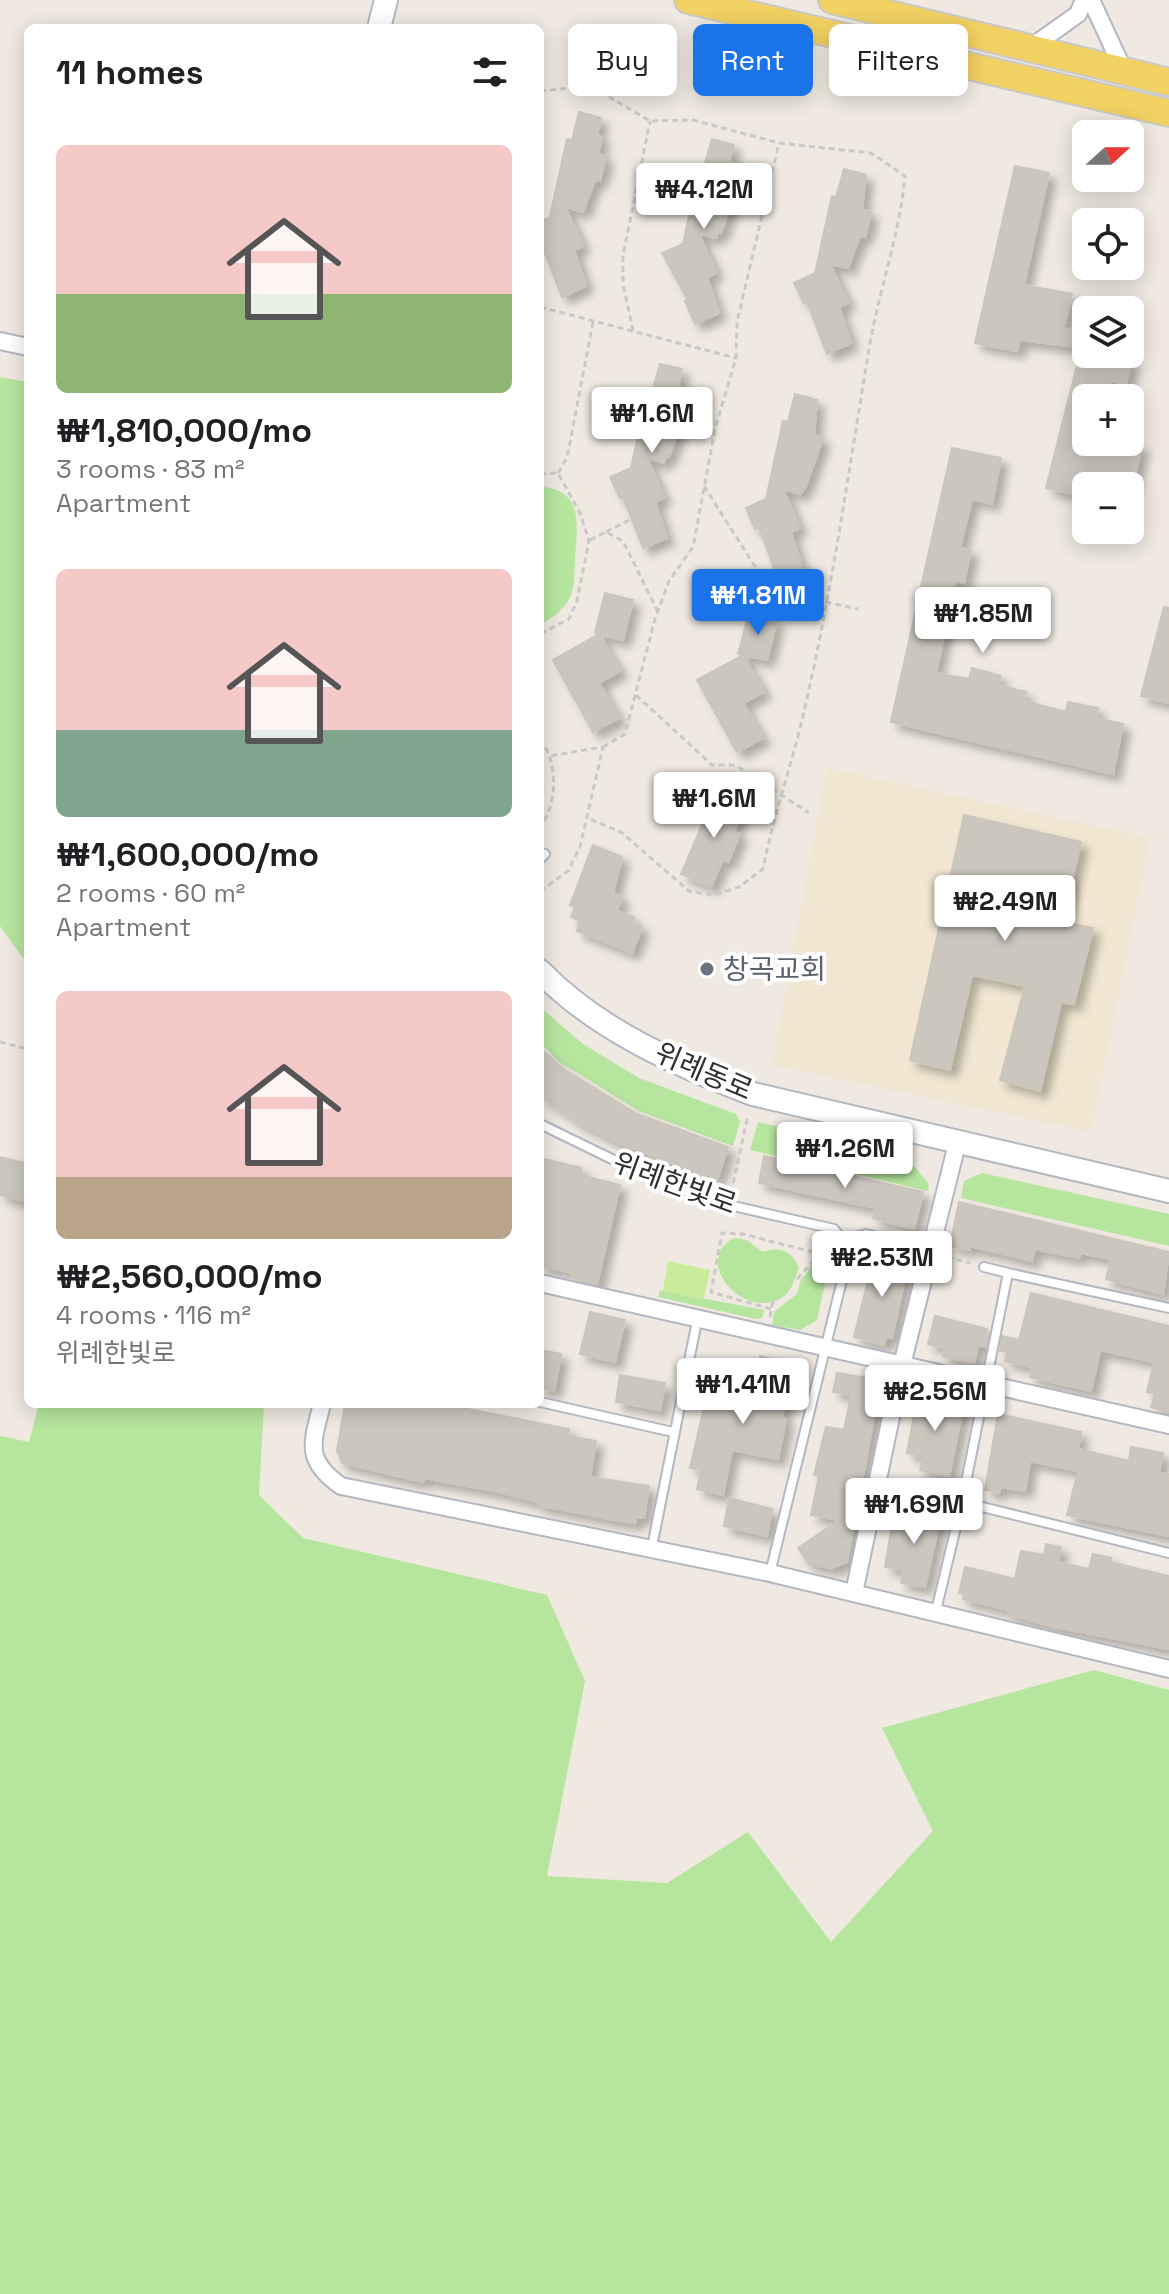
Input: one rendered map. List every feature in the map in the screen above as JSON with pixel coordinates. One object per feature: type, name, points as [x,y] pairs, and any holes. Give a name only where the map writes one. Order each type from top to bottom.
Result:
[{"type":"main road","points":[[688,0],[1169,113]]},
{"type":"main road","points":[[832,0],[1169,82]]},
{"type":"street","points":[[380,24],[386,0]]},
{"type":"street","points":[[1030,48],[1078,14],[1084,0]]},
{"type":"street","points":[[1091,0],[1124,71]]},
{"type":"street","points":[[0,341],[24,346]]},
{"type":"street","name":"위례동로","points":[[544,975],[583,1009],[635,1041],[703,1075],[753,1094],[1169,1191]]},
{"type":"street","points":[[854,1593],[902,1365],[957,1144]]},
{"type":"street","points":[[544,1284],[697,1321],[983,1381],[1169,1425]]},
{"type":"street","points":[[321,1408],[312,1441],[314,1459],[323,1474],[341,1486],[770,1573],[1169,1669]]},
{"type":"lane","name":"위례한빛로","points":[[544,1126],[659,1182],[729,1205],[834,1229],[843,1240]]},
{"type":"lane","points":[[770,1573],[848,1256],[843,1240],[866,1234],[885,1239]]},
{"type":"lane","points":[[984,1267],[1169,1308]]},
{"type":"lane","points":[[936,1611],[962,1502],[983,1381],[1008,1273]]},
{"type":"lane","points":[[652,1547],[697,1321]]},
{"type":"lane","points":[[544,1403],[673,1432]]},
{"type":"lane","points":[[962,1502],[1169,1553]]},
{"type":"path","points":[[544,91],[570,88],[606,95],[650,121],[693,120],[779,143],[871,153],[905,176],[902,206],[871,340],[841,536],[803,718],[763,869],[739,887],[713,895],[689,891],[621,832],[587,818]]},
{"type":"path","points":[[633,331],[623,284],[623,256],[650,121]]},
{"type":"path","points":[[549,756],[603,747],[625,734],[669,581],[693,547],[715,429],[736,358],[737,322],[779,143]]},
{"type":"path","points":[[544,308],[736,358]]},
{"type":"path","points":[[558,473],[567,458],[593,321]]},
{"type":"path","points":[[544,474],[558,473]]},
{"type":"path","points":[[544,632],[569,619],[577,601],[589,541],[580,513],[558,473]]},
{"type":"path","points":[[704,486],[770,590],[858,609]]},
{"type":"path","points":[[589,541],[633,518]]},
{"type":"path","points":[[606,532],[623,541],[658,612]]},
{"type":"path","points":[[636,695],[712,765],[735,765],[809,813]]},
{"type":"path","points":[[544,747],[554,775],[550,807],[544,820]]},
{"type":"path","points":[[544,888],[568,871],[580,847],[603,747]]},
{"type":"path","points":[[0,1042],[24,1048]]},
{"type":"path","points":[[729,1205],[753,1094]]},
{"type":"path","points":[[773,1301],[771,1309],[711,1292],[722,1233],[743,1234],[820,1254],[797,1279]]},
{"type":"path","points":[[885,1239],[984,1267]]},
{"type":"shaded area","points":[[827,768],[1150,838],[1091,1132],[772,1065]]},
{"type":"green space","points":[[0,377],[24,381],[24,959],[0,926]]},
{"type":"green space","points":[[544,488],[565,494],[571,502],[577,523],[571,596],[544,622]]},
{"type":"green space","points":[[544,1010],[583,1044],[639,1078],[736,1114],[740,1122],[733,1146],[639,1111],[560,1062],[544,1047]]},
{"type":"green space","points":[[758,1122],[826,1138],[851,1151],[914,1166],[929,1184],[928,1191],[750,1150]]},
{"type":"green space","points":[[982,1173],[1169,1214],[1169,1246],[961,1198],[964,1181]]},
{"type":"green space","points":[[734,1238],[747,1240],[762,1252],[774,1249],[785,1251],[793,1257],[799,1269],[784,1296],[769,1302],[754,1302],[728,1286],[720,1274],[718,1261],[722,1248]]},
{"type":"green space","points":[[818,1259],[830,1261],[817,1320],[800,1330],[772,1325],[775,1311],[797,1294],[801,1280]]},
{"type":"green space","points":[[668,1261],[710,1270],[704,1299],[663,1291]]},
{"type":"green space","points":[[660,1290],[764,1310],[762,1318],[756,1319],[658,1297]]},
{"type":"green space","points":[[38,1408],[264,1408],[259,1495],[303,1538],[547,1595],[585,1681],[547,1876],[667,1883],[748,1832],[831,1942],[933,1831],[882,1728],[1094,1670],[1169,1690],[1169,2294],[0,2294],[0,1436],[29,1442]]},
{"type":"building","points":[[579,112],[601,118],[597,135],[602,137],[598,154],[606,156],[600,181],[595,180],[583,212],[565,207],[583,246],[574,250],[586,286],[562,297],[544,250],[544,220],[550,217],[567,139],[572,140]]},
{"type":"building","points":[[712,139],[734,145],[729,162],[735,163],[730,180],[739,182],[721,233],[718,232],[716,238],[699,234],[716,273],[707,277],[719,313],[695,324],[685,301],[688,300],[662,253],[683,244],[700,166],[704,167]]},
{"type":"building","points":[[1015,166],[1049,173],[1024,285],[1072,294],[1064,328],[1072,330],[1072,346],[1020,340],[1017,351],[975,343]]},
{"type":"building","points":[[844,169],[866,175],[862,210],[871,212],[865,237],[860,236],[848,268],[830,264],[848,303],[839,307],[851,343],[827,354],[807,302],[804,303],[794,283],[815,273],[832,196],[836,197]]},
{"type":"building","points":[[660,364],[682,369],[678,386],[683,388],[679,405],[687,407],[669,457],[666,456],[664,463],[647,458],[664,498],[655,502],[667,538],[643,548],[623,497],[620,498],[610,477],[631,468],[648,390],[652,392]]},
{"type":"building","points":[[1076,368],[1130,368],[1126,384],[1110,381],[1109,384],[1072,384]]},
{"type":"building","points":[[1072,386],[1072,456],[1140,456],[1136,472],[1072,472],[1072,494],[1046,488]]},
{"type":"building","points":[[795,394],[817,400],[814,435],[823,438],[805,488],[800,494],[783,489],[800,528],[791,532],[802,568],[778,579],[759,527],[755,529],[746,508],[766,499],[783,421],[788,422]]},
{"type":"building","points":[[952,448],[1001,458],[992,504],[972,499],[960,548],[971,550],[964,583],[956,581],[936,673],[969,679],[972,668],[1001,676],[998,685],[1026,692],[1024,701],[1066,712],[1068,702],[1098,708],[1096,718],[1123,724],[1113,774],[891,722]]},
{"type":"building","points":[[605,593],[633,600],[623,640],[595,633]]},
{"type":"building","points":[[1164,607],[1169,608],[1169,703],[1141,696]]},
{"type":"building","points":[[749,613],[777,620],[767,660],[738,654]]},
{"type":"building","points":[[599,634],[620,671],[599,683],[619,718],[593,732],[553,660]]},
{"type":"building","points":[[743,655],[764,692],[743,703],[763,738],[737,752],[697,680]]},
{"type":"building","points":[[716,792],[745,804],[734,832],[740,834],[728,862],[723,859],[711,887],[681,874]]},
{"type":"building","points":[[964,815],[1081,842],[1062,922],[1093,928],[1074,1004],[1061,1002],[1040,1091],[1000,1080],[1025,986],[972,975],[950,1070],[910,1060]]},
{"type":"building","points":[[593,845],[622,857],[613,893],[622,897],[617,911],[634,917],[632,923],[642,927],[632,953],[577,931],[580,921],[571,917],[575,907],[570,905]]},
{"type":"building","points":[[544,1052],[565,1070],[635,1113],[728,1147],[717,1180],[620,1143],[579,1123],[544,1099]]},
{"type":"building","points":[[764,1156],[923,1192],[914,1229],[873,1218],[876,1208],[759,1183]]},
{"type":"building","points":[[0,1157],[24,1163],[24,1201],[0,1195]]},
{"type":"building","points":[[544,1159],[582,1168],[580,1175],[620,1185],[597,1284],[571,1278],[573,1273],[544,1267]]},
{"type":"building","points":[[959,1202],[1169,1252],[1163,1294],[1106,1279],[1111,1259],[1080,1253],[1079,1258],[1035,1249],[1032,1261],[970,1246],[970,1250],[950,1246]]},
{"type":"building","points":[[875,1252],[909,1260],[892,1338],[886,1337],[884,1345],[854,1337]]},
{"type":"building","points":[[1031,1293],[1169,1326],[1169,1412],[1151,1407],[1155,1394],[1147,1392],[1154,1362],[1100,1350],[1091,1391],[1030,1377],[1032,1367],[1005,1361],[1007,1352],[1000,1351],[1002,1336],[1019,1340]]},
{"type":"building","points":[[590,1312],[625,1320],[615,1362],[580,1354]]},
{"type":"building","points":[[935,1316],[987,1329],[986,1347],[978,1345],[974,1363],[943,1356],[945,1348],[928,1344]]},
{"type":"building","points":[[544,1351],[561,1354],[554,1391],[544,1389]]},
{"type":"building","points":[[760,1356],[787,1363],[785,1369],[793,1371],[782,1418],[786,1419],[778,1459],[732,1450],[723,1495],[697,1489],[701,1470],[690,1468],[706,1399],[747,1408]]},
{"type":"building","points":[[837,1373],[873,1379],[879,1390],[847,1562],[832,1568],[809,1564],[798,1548],[839,1520],[811,1515],[819,1476],[814,1475],[826,1427],[844,1430],[851,1395],[833,1392]]},
{"type":"building","points":[[620,1375],[665,1383],[660,1410],[616,1402]]},
{"type":"building","points":[[918,1394],[959,1401],[963,1409],[949,1476],[920,1470],[923,1456],[907,1453]]},
{"type":"building","points":[[344,1408],[463,1408],[569,1429],[568,1436],[596,1441],[590,1477],[649,1486],[644,1518],[636,1517],[635,1523],[604,1518],[538,1505],[538,1502],[499,1492],[424,1478],[423,1482],[342,1463],[337,1451]]},
{"type":"building","points":[[998,1414],[1081,1432],[1078,1449],[1129,1461],[1131,1447],[1163,1453],[1159,1473],[1169,1474],[1169,1536],[1067,1515],[1078,1471],[1030,1461],[1025,1491],[1000,1487],[999,1493],[985,1490]]},
{"type":"building","points":[[729,1498],[772,1509],[767,1536],[724,1526]]},
{"type":"building","points":[[908,1508],[941,1514],[925,1587],[901,1583],[903,1570],[885,1567],[892,1525],[905,1528]]},
{"type":"building","points":[[1046,1544],[1061,1547],[1058,1562],[1089,1569],[1093,1554],[1111,1558],[1110,1562],[1169,1576],[1169,1649],[1055,1627],[1008,1614],[1009,1610],[963,1599],[964,1594],[959,1593],[965,1567],[1015,1579],[1021,1551],[1044,1555]]},
{"type":"place","name":"창곡교회","points":[[707,969]]}]
